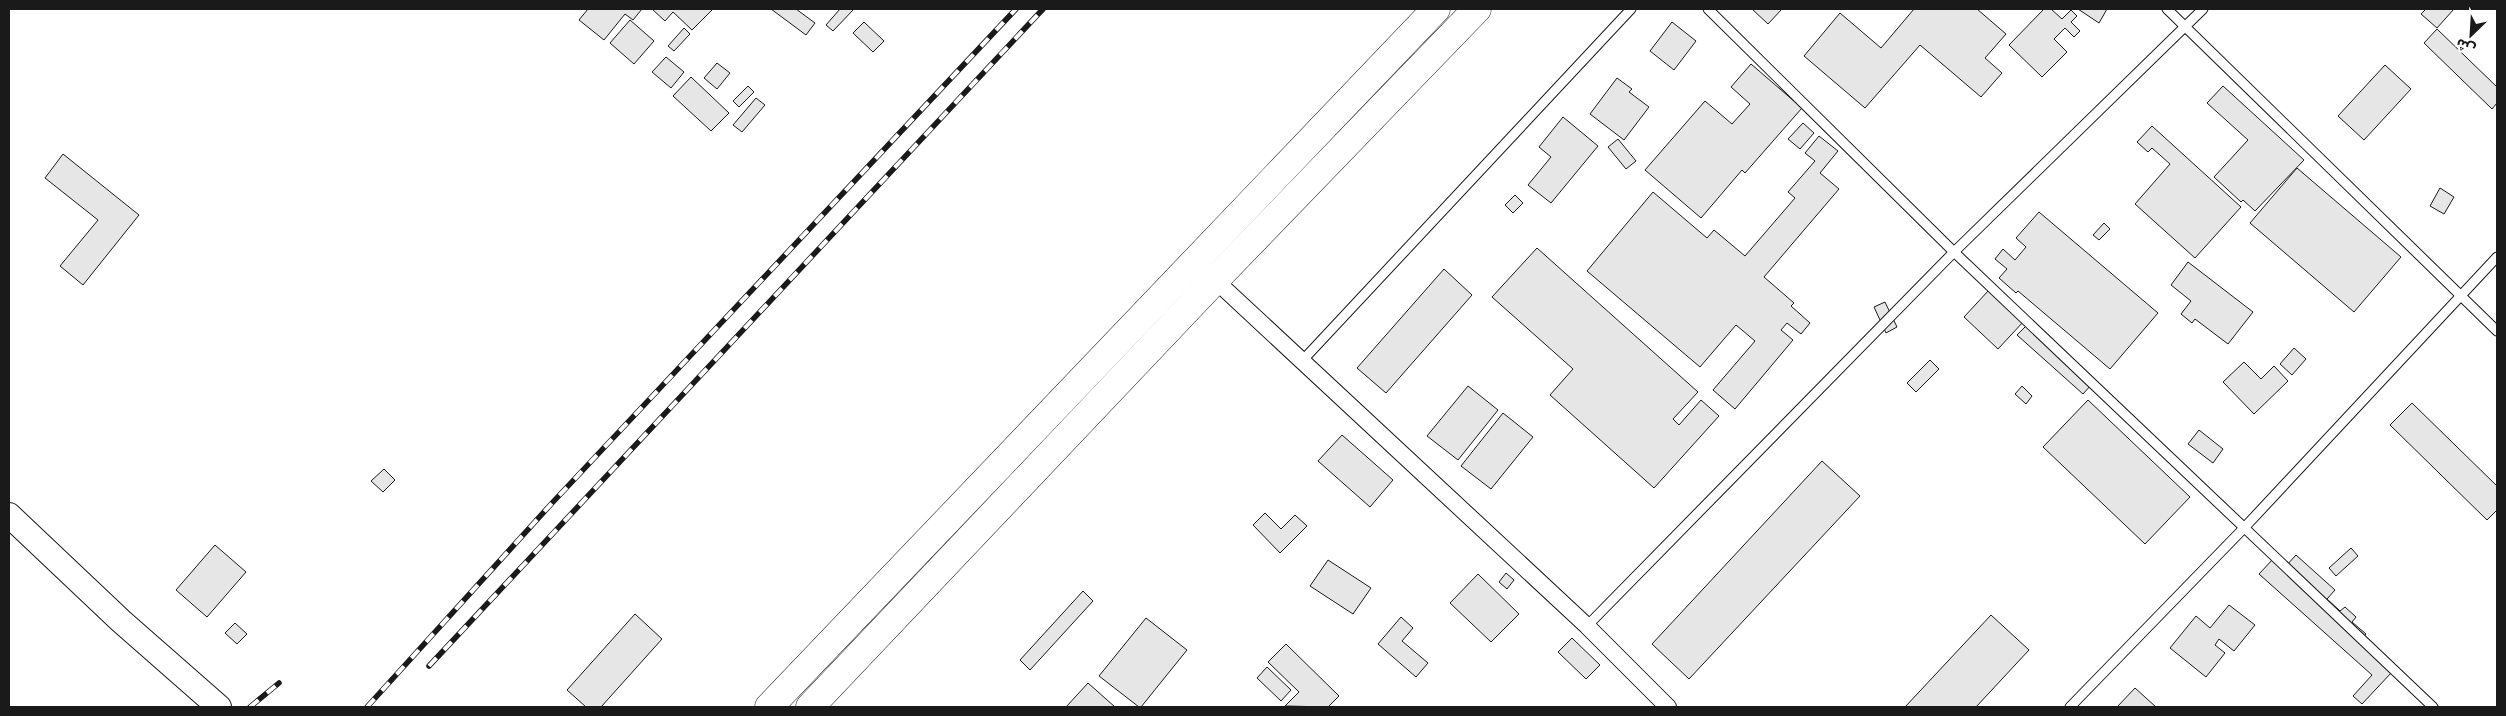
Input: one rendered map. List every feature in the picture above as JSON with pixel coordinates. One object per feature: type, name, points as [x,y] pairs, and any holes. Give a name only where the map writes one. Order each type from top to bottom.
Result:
[{"type":"highway","points":[[769,707],[1436,9]]},
{"type":"highway","points":[[810,707],[1215,280],[1478,9]]},
{"type":"street","points":[[1215,280],[1587,626],[1668,707]]},
{"type":"street","points":[[9,515],[121,621],[219,707]]},
{"type":"lane","points":[[1302,361],[1632,9]]},
{"type":"lane","points":[[1708,9],[1954,252],[2433,707]]},
{"type":"lane","points":[[2167,9],[2497,331]]},
{"type":"lane","points":[[1587,626],[1954,252],[2202,9]]},
{"type":"lane","points":[[2070,707],[2244,528],[2497,257]]},
{"type":"building","points":[[588,9],[642,9],[633,20],[625,14],[604,40],[579,20]]},
{"type":"building","points":[[652,9],[713,9],[692,30],[673,12],[665,21]]},
{"type":"building","points":[[771,9],[796,9],[815,23],[806,35]]},
{"type":"building","points":[[840,9],[854,9],[833,31],[826,25]]},
{"type":"building","points":[[1752,9],[1782,9],[1768,24]]},
{"type":"building","points":[[1914,9],[1977,9],[2006,34],[1985,58],[2002,73],[1981,97],[1920,45],[1865,108],[1804,56],[1840,13],[1881,48]]},
{"type":"building","points":[[2044,9],[2051,9],[2062,19],[2071,10],[2077,16],[2071,22],[2080,31],[2074,37],[2065,28],[2054,39],[2067,52],[2042,77],[2009,45]]},
{"type":"building","points":[[2078,9],[2107,9],[2099,23]]},
{"type":"building","points":[[2426,9],[2454,9],[2437,28],[2421,14]]},
{"type":"building","points":[[630,20],[654,41],[634,64],[610,43]]},
{"type":"building","points":[[864,22],[884,41],[873,52],[853,33]]},
{"type":"building","points":[[1672,22],[1696,41],[1674,70],[1650,51]]},
{"type":"building","points":[[684,28],[690,34],[674,51],[668,46]]},
{"type":"building","points":[[2437,29],[2497,87],[2497,103],[2492,109],[2424,43]]},
{"type":"building","points":[[666,57],[684,72],[671,88],[652,72]]},
{"type":"building","points":[[717,63],[730,73],[717,89],[704,78]]},
{"type":"building","points":[[1751,64],[1802,108],[1745,173],[1742,170],[1701,218],[1645,170],[1705,101],[1732,124],[1750,104],[1731,87]]},
{"type":"building","points":[[2385,65],[2411,89],[2364,140],[2338,116]]},
{"type":"building","points":[[691,77],[729,113],[711,131],[673,96]]},
{"type":"building","points":[[1617,78],[1632,89],[1629,92],[1649,107],[1624,140],[1590,114]]},
{"type":"building","points":[[748,86],[754,92],[739,107],[733,101]]},
{"type":"building","points":[[2223,86],[2304,160],[2255,211],[2243,200],[2241,202],[2214,177],[2248,140],[2207,103]]},
{"type":"building","points":[[756,98],[765,105],[742,132],[733,125]]},
{"type":"building","points":[[1563,117],[1598,146],[1551,203],[1528,185],[1551,157],[1539,147]]},
{"type":"building","points":[[1803,123],[1814,133],[1800,149],[1788,139]]},
{"type":"building","points":[[2152,126],[2241,207],[2195,258],[2135,204],[2170,164],[2152,148],[2148,152],[2137,142]]},
{"type":"building","points":[[1819,136],[1838,151],[1820,173],[1839,189],[1764,277],[1794,303],[1791,306],[1810,323],[1801,334],[1787,323],[1781,330],[1793,340],[1735,409],[1713,390],[1755,341],[1736,325],[1700,367],[1587,271],[1653,192],[1707,238],[1714,230],[1745,256],[1795,198],[1788,192],[1815,161],[1805,153]]},
{"type":"building","points":[[1618,139],[1636,161],[1626,169],[1608,147]]},
{"type":"building","points":[[63,154],[139,215],[83,285],[60,266],[98,220],[45,178]]},
{"type":"building","points":[[2297,168],[2401,257],[2354,312],[2250,223]]},
{"type":"building","points":[[2440,188],[2454,197],[2444,214],[2430,206]]},
{"type":"building","points":[[1515,195],[1523,203],[1513,213],[1505,205]]},
{"type":"building","points":[[2039,212],[2158,313],[2110,369],[2018,291],[2016,293],[1999,278],[2007,269],[1995,259],[2003,249],[2015,260],[2026,247],[2016,238]]},
{"type":"building","points":[[2104,223],[2110,229],[2099,240],[2093,235]]},
{"type":"building","points":[[1537,248],[1698,392],[1673,419],[1679,425],[1701,400],[1719,416],[1654,488],[1550,395],[1573,369],[1492,297]]},
{"type":"building","points":[[2188,262],[2253,312],[2228,344],[2195,319],[2192,323],[2181,314],[2191,301],[2171,285]]},
{"type":"building","points":[[1444,269],[1472,295],[1386,393],[1357,368]]},
{"type":"building","points":[[1989,290],[2024,321],[1998,349],[1964,317]]},
{"type":"building","points":[[1885,302],[1897,327],[1886,333],[1874,307]]},
{"type":"building","points":[[2026,326],[2092,384],[2083,394],[2017,335]]},
{"type":"building","points":[[2294,348],[2306,359],[2292,375],[2280,364]]},
{"type":"building","points":[[1930,360],[1939,369],[1916,392],[1907,383]]},
{"type":"building","points":[[2244,362],[2261,379],[2274,366],[2288,381],[2254,414],[2223,382]]},
{"type":"building","points":[[1468,386],[1498,410],[1458,460],[1427,436]]},
{"type":"building","points":[[2022,386],[2032,396],[2026,404],[2015,394]]},
{"type":"building","points":[[2088,400],[2190,497],[2145,544],[2043,447]]},
{"type":"building","points":[[2412,403],[2497,486],[2497,510],[2487,520],[2390,425]]},
{"type":"building","points":[[1503,413],[1533,437],[1491,489],[1461,466]]},
{"type":"building","points":[[2199,430],[2223,449],[2213,463],[2188,444]]},
{"type":"building","points":[[1342,435],[1393,480],[1370,507],[1318,461]]},
{"type":"building","points":[[1822,461],[1860,496],[1689,679],[1652,644]]},
{"type":"building","points":[[384,469],[395,480],[383,492],[371,481]]},
{"type":"building","points":[[1265,513],[1281,529],[1295,515],[1307,526],[1280,553],[1253,525]]},
{"type":"building","points":[[215,545],[246,572],[207,617],[176,590]]},
{"type":"building","points":[[2351,548],[2358,556],[2336,576],[2329,568]]},
{"type":"building","points":[[2296,555],[2335,590],[2327,599],[2340,611],[2345,607],[2356,617],[2352,622],[2366,634],[2359,642],[2392,672],[2362,704],[2353,696],[2372,675],[2259,574],[2274,558],[2285,567]]},
{"type":"building","points":[[1328,560],[1371,588],[1353,614],[1310,586]]},
{"type":"building","points":[[1506,573],[1514,580],[1507,589],[1499,582]]},
{"type":"building","points":[[1478,574],[1519,614],[1491,642],[1450,603]]},
{"type":"building","points":[[1083,591],[1093,601],[1030,670],[1020,660]]},
{"type":"building","points":[[2229,605],[2255,625],[2234,651],[2219,639],[2215,645],[2225,653],[2206,677],[2170,648],[2196,616],[2210,628]]},
{"type":"building","points":[[635,614],[662,639],[601,707],[586,707],[567,690]]},
{"type":"building","points":[[1991,615],[2029,650],[1976,707],[1905,707]]},
{"type":"building","points":[[1401,617],[1413,628],[1402,641],[1428,663],[1416,677],[1378,644]]},
{"type":"building","points":[[1146,618],[1187,650],[1141,707],[1139,707],[1099,676]]},
{"type":"building","points":[[235,623],[247,634],[237,644],[225,633]]},
{"type":"building","points":[[1572,638],[1600,665],[1586,679],[1558,652]]},
{"type":"building","points":[[1286,644],[1339,696],[1328,707],[1285,706],[1299,692],[1268,662]]},
{"type":"building","points":[[1267,667],[1291,690],[1281,701],[1257,678]]},
{"type":"building","points":[[1088,683],[1115,707],[1066,707]]},
{"type":"building","points":[[2135,688],[2156,707],[2117,707]]},
{"type":"railway","points":[[367,707],[553,502],[1016,9]]},
{"type":"railway","points":[[429,666],[1043,9]]},
{"type":"railway","points":[[250,707],[279,683]]}]
